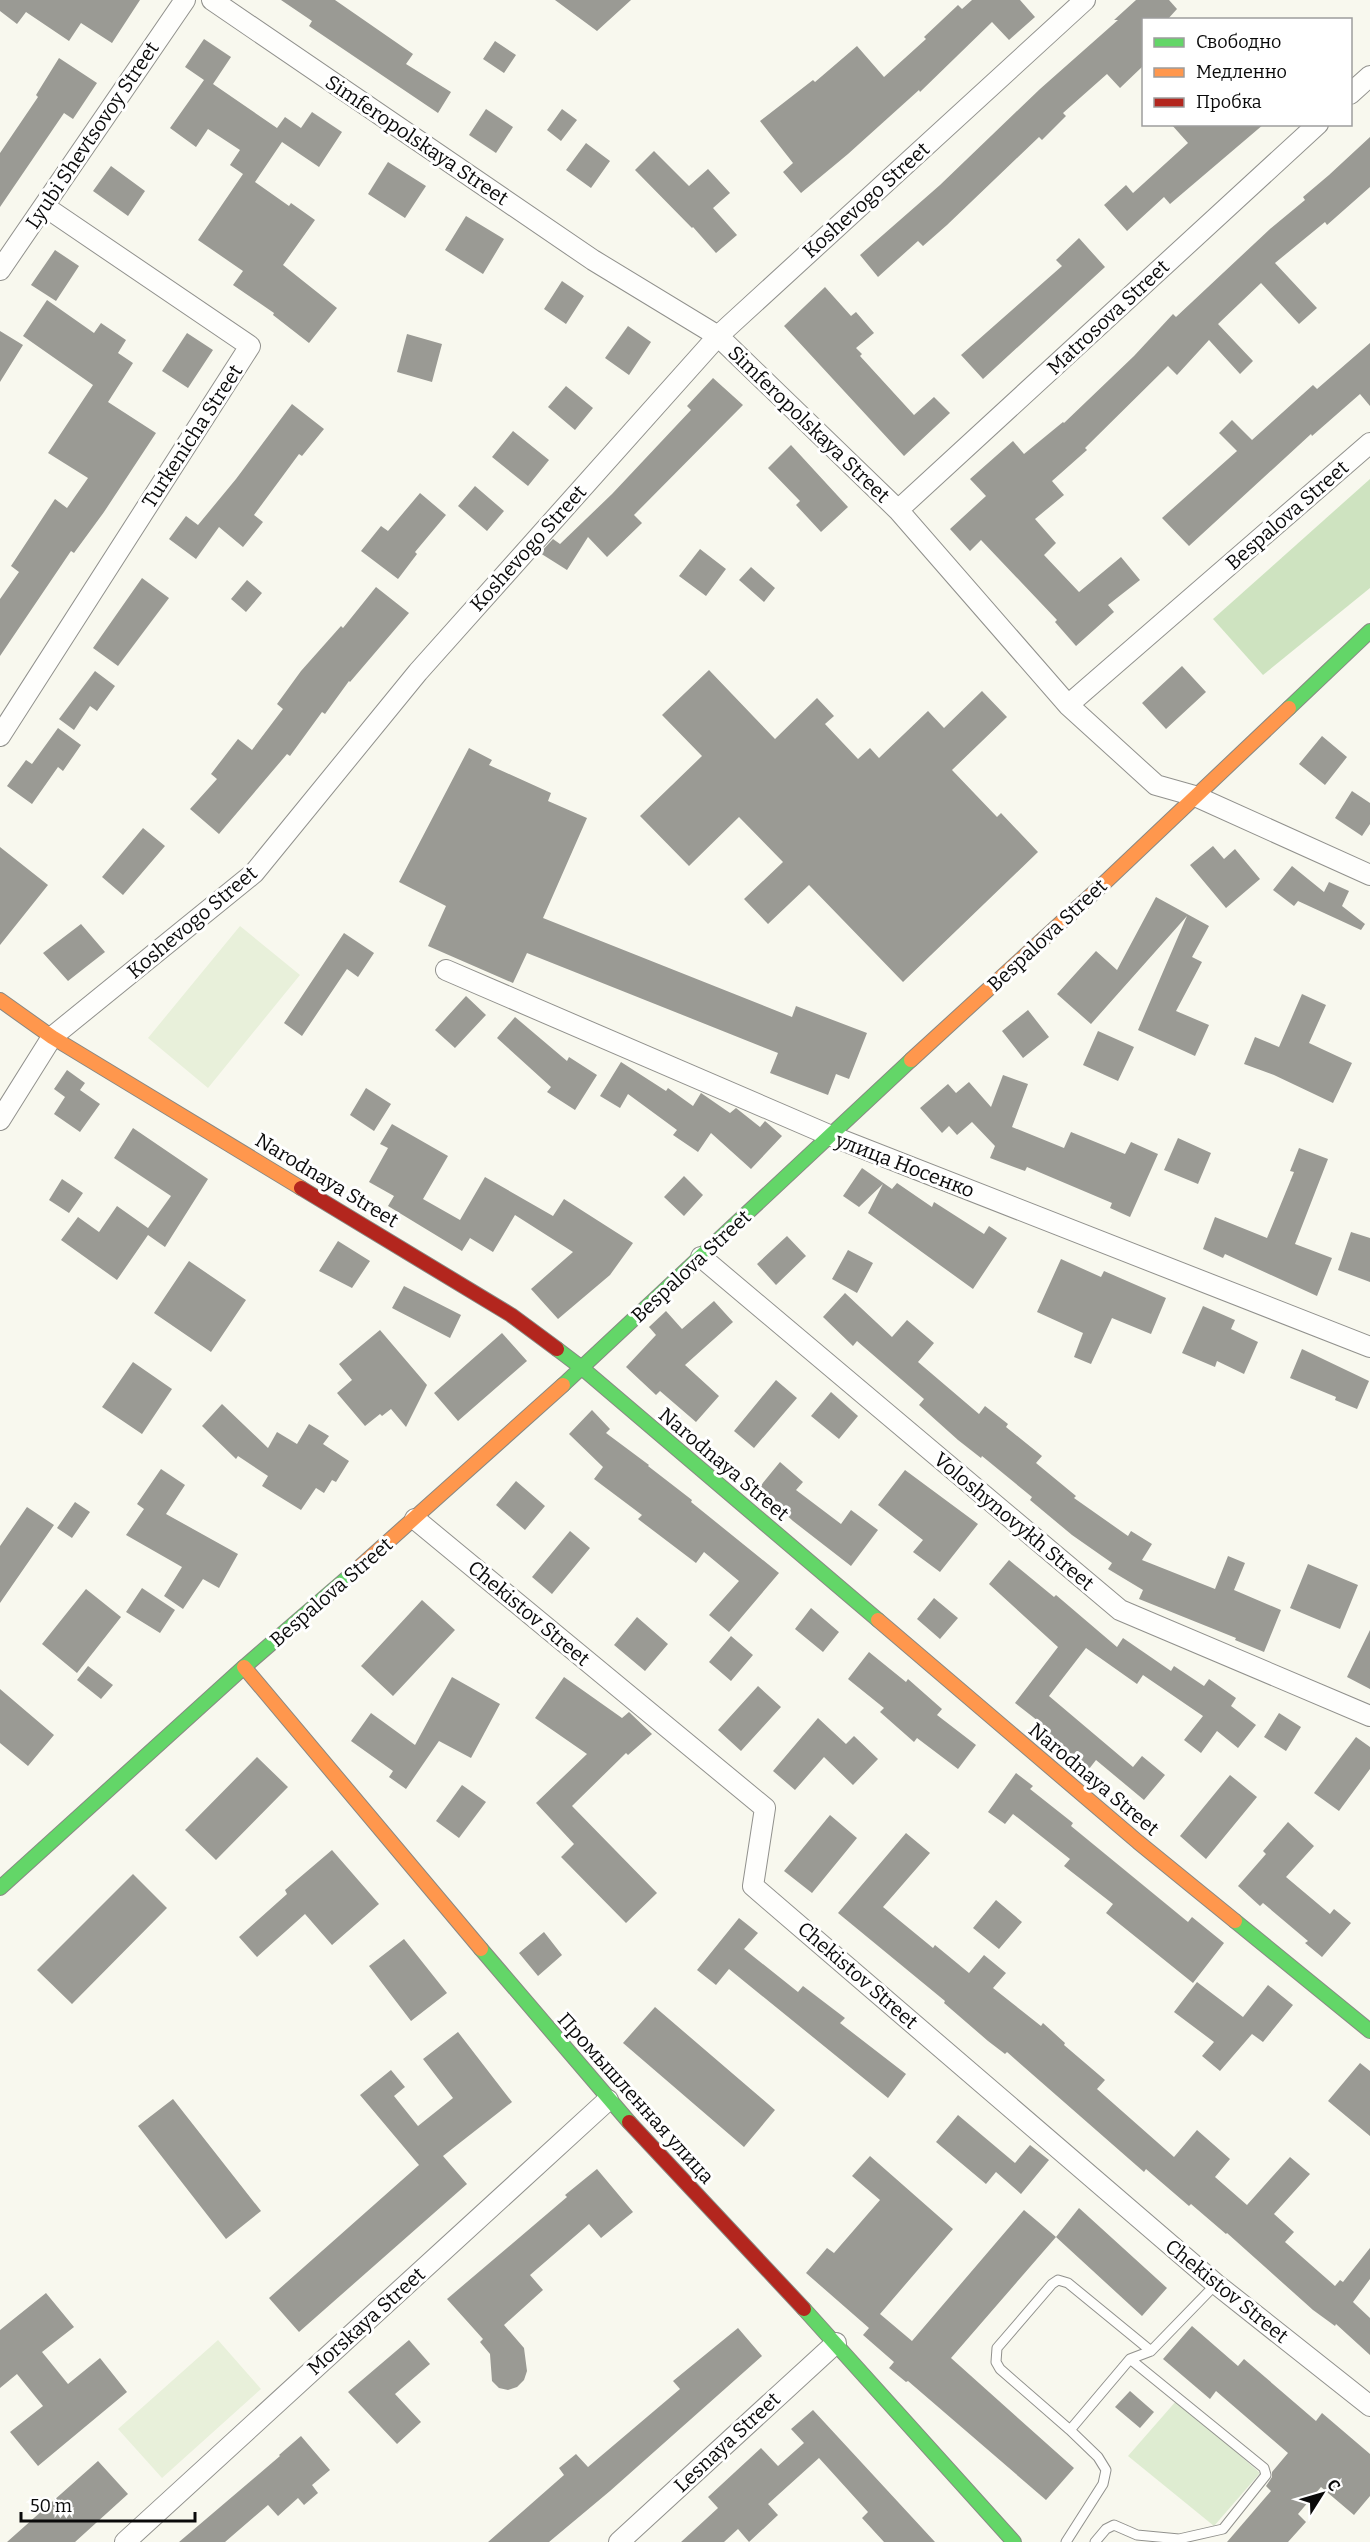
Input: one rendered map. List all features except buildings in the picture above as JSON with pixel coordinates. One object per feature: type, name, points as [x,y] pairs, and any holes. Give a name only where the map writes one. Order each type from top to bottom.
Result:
[{"type":"street","name":"Lyubi Shevtsovoy Street","points":[[0,270],[185,0]]},
{"type":"street","name":"Simferopolskaya Street","points":[[212,0],[594,260],[718,336],[897,510],[1068,705],[1156,784],[1195,796],[1370,875]]},
{"type":"street","name":"Koshevogo Street","points":[[0,1120],[52,1037],[254,873],[418,672],[718,336],[1085,0]]},
{"type":"street","points":[[1352,92],[1370,76]]},
{"type":"street","name":"Matrosova Street","points":[[897,510],[1316,126]]},
{"type":"street","name":"Turkenicha Street","points":[[0,736],[250,346],[44,206]]},
{"type":"street","name":"Bespalova Street","points":[[1068,705],[1370,443]]},
{"type":"street","name":"Bespalova Street","points":[[0,1888],[244,1667],[415,1519],[582,1368],[1090,896],[1370,631]]},
{"type":"street","name":"улица Носенко","points":[[446,970],[830,1136],[1370,1347]]},
{"type":"street","name":"Narodnaya Street","points":[[0,1000],[52,1037],[511,1315],[582,1368],[1138,1842],[1370,2031]]},
{"type":"street","name":"Voloshynovykh Street","points":[[701,1257],[1120,1610],[1370,1716]]},
{"type":"street","name":"Chekistov Street","points":[[415,1519],[765,1808],[753,1886],[1216,2284],[1370,2406]]},
{"type":"street","name":"Промышленная улица","points":[[244,1667],[608,2100],[836,2343],[1014,2542]]},
{"type":"street","name":"Morskaya Street","points":[[125,2542],[608,2100]]},
{"type":"street","name":"Lesnaya Street","points":[[619,2542],[836,2343]]},
{"type":"lane","points":[[1066,2542],[1103,2484],[1106,2470],[1098,2457],[1070,2430],[1000,2369],[996,2362],[997,2349],[1052,2284],[1058,2280],[1068,2283],[1151,2351]]},
{"type":"lane","points":[[1070,2430],[1130,2359],[1151,2351],[1216,2284]]},
{"type":"lane","points":[[1095,2542],[1106,2529],[1114,2525],[1137,2535],[1179,2539],[1223,2529],[1266,2475],[1264,2468],[1130,2359]]},
{"type":"green space","points":[[1370,479],[1370,588],[1263,675],[1213,619]]},
{"type":"green space","points":[[240,926],[300,975],[208,1088],[148,1038]]},
{"type":"green space","points":[[218,2340],[261,2389],[162,2478],[118,2429]]},
{"type":"green space","points":[[1177,2400],[1260,2473],[1214,2526],[1128,2456]]},
{"type":"traffic: fast","points":[[1289,708],[1370,631]]},
{"type":"traffic: fast","points":[[563,1385],[911,1060]]},
{"type":"traffic: fast","points":[[557,1349],[878,1620]]},
{"type":"traffic: fast","points":[[0,1888],[244,1667],[354,1572]]},
{"type":"traffic: fast","points":[[1235,1921],[1370,2031]]},
{"type":"traffic: fast","points":[[481,1949],[629,2122]]},
{"type":"traffic: fast","points":[[804,2309],[1014,2542]]},
{"type":"traffic: slow","points":[[911,1060],[1099,888],[1289,708]]},
{"type":"traffic: slow","points":[[0,1000],[52,1037],[301,1188]]},
{"type":"traffic: slow","points":[[354,1572],[563,1385]]},
{"type":"traffic: slow","points":[[878,1620],[1138,1842],[1235,1921]]},
{"type":"traffic: slow","points":[[244,1667],[481,1949]]},
{"type":"traffic: jam","points":[[301,1188],[511,1315],[557,1349]]},
{"type":"traffic: jam","points":[[629,2122],[804,2309]]}]
